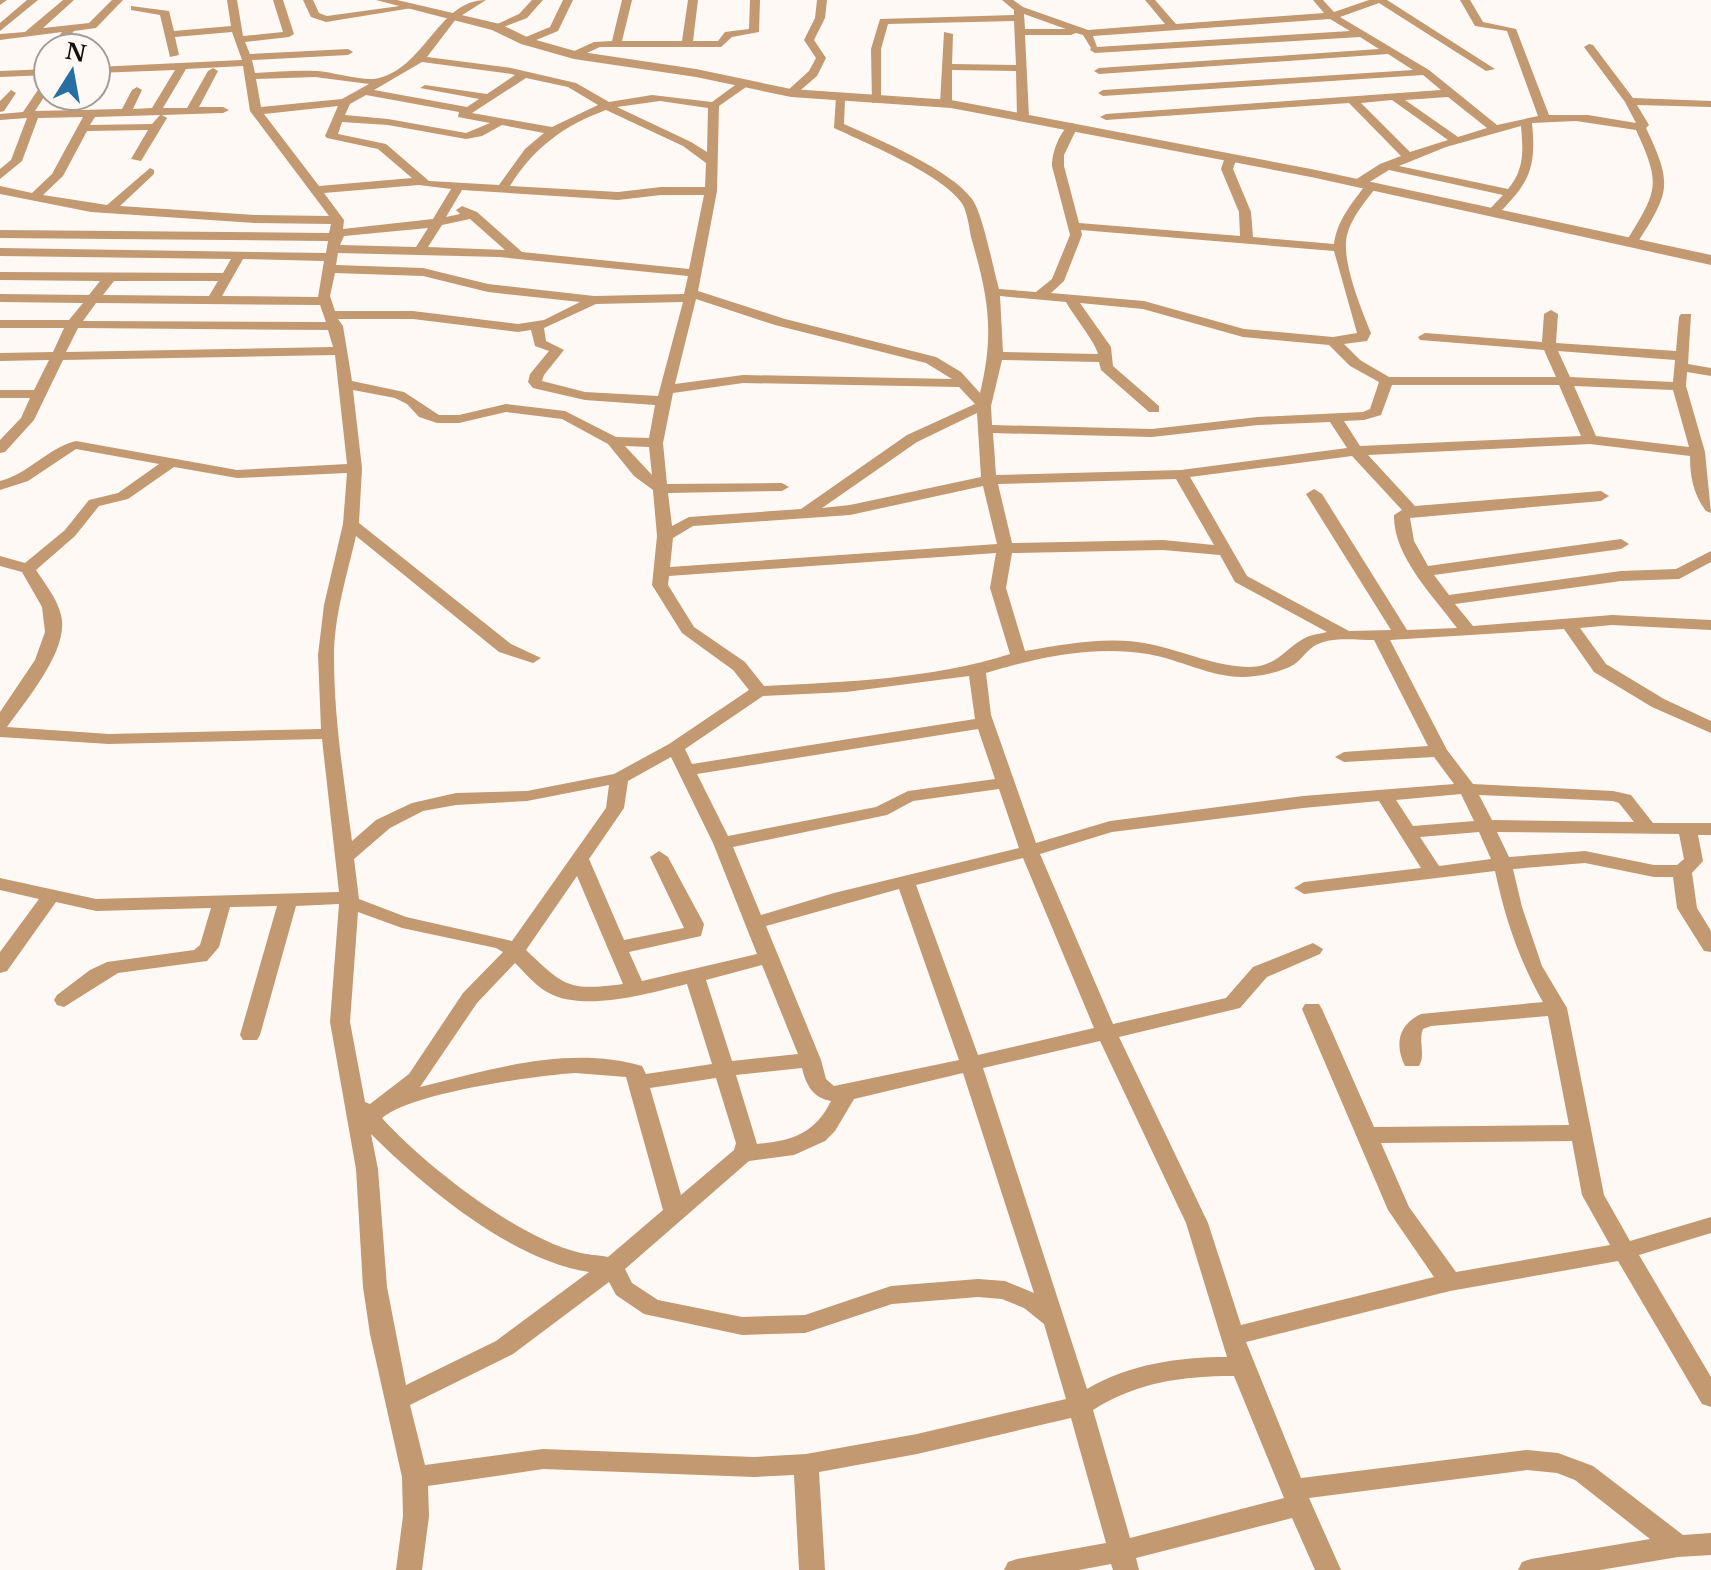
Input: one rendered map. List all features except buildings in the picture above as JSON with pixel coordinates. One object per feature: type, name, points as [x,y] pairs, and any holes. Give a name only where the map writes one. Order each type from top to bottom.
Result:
[{"type":"street","points":[[0,28],[33,0]]},
{"type":"street","points":[[2,55],[17,38],[31,32],[69,0]]},
{"type":"street","points":[[31,32],[92,26],[118,0]]},
{"type":"street","points":[[135,8],[148,0]]},
{"type":"street","points":[[163,11],[173,0]]},
{"type":"street","points":[[232,0],[238,34],[248,60],[256,111],[315,190],[335,244],[331,314],[341,351],[355,468],[351,524],[332,605],[326,655],[330,734],[348,900],[340,1022],[367,1169],[375,1287],[415,1477],[416,1516],[409,1570]]},
{"type":"street","points":[[168,35],[289,34],[278,0]]},
{"type":"street","points":[[308,0],[315,15],[326,19],[403,4]]},
{"type":"street","points":[[382,0],[496,27],[525,41],[574,55],[696,73],[791,93],[840,99],[946,104],[1023,117],[1231,157],[1711,260]]},
{"type":"street","points":[[256,111],[345,102],[420,59],[452,17],[481,0]]},
{"type":"street","points":[[496,27],[523,16],[538,0]]},
{"type":"street","points":[[525,41],[554,29],[568,0]]},
{"type":"street","points":[[616,44],[627,0]]},
{"type":"street","points":[[687,46],[693,0]]},
{"type":"street","points":[[574,55],[598,44],[721,44],[729,34],[754,32],[755,0]]},
{"type":"street","points":[[791,93],[816,73],[819,66],[821,58],[809,40],[820,18],[822,0]]},
{"type":"street","points":[[1007,0],[1020,14],[1019,68],[1023,117]]},
{"type":"street","points":[[1150,0],[1173,27]]},
{"type":"street","points":[[1318,0],[1332,16],[1425,72],[1495,129]]},
{"type":"street","points":[[1018,32],[1085,33],[1332,16],[1379,0],[1490,69]]},
{"type":"street","points":[[1465,0],[1479,24],[1511,29],[1544,117]]},
{"type":"street","points":[[107,11],[135,8],[163,11]]},
{"type":"street","points":[[163,11],[167,17],[174,55]]},
{"type":"street","points":[[876,101],[876,49],[884,21],[1020,14],[1085,33],[1095,50],[1103,93],[1106,117],[1098,132]]},
{"type":"street","points":[[946,104],[948,34]]},
{"type":"street","points":[[1095,50],[1360,34]]},
{"type":"street","points":[[0,37],[17,38]]},
{"type":"street","points":[[1589,47],[1630,101],[1661,172],[1661,193],[1632,242]]},
{"type":"street","points":[[1099,71],[1391,51]]},
{"type":"street","points":[[112,69],[348,52]]},
{"type":"street","points":[[2,55],[32,59]]},
{"type":"street","points":[[420,59],[524,74],[582,88],[609,107],[687,144],[710,160]]},
{"type":"street","points":[[137,159],[156,127],[159,112],[182,66]]},
{"type":"street","points":[[948,67],[1019,68]]},
{"type":"street","points":[[191,111],[213,71]]},
{"type":"street","points":[[0,74],[32,72]]},
{"type":"street","points":[[1103,93],[1425,72]]},
{"type":"street","points":[[249,76],[315,74],[380,82]]},
{"type":"street","points":[[524,74],[462,115],[554,131]]},
{"type":"street","points":[[112,79],[176,77]]},
{"type":"street","points":[[503,188],[518,163],[576,116],[655,98],[714,105],[742,85]]},
{"type":"street","points":[[425,88],[487,97]]},
{"type":"street","points":[[126,112],[137,90]]},
{"type":"street","points":[[364,91],[468,110]]},
{"type":"street","points":[[0,109],[11,93]]},
{"type":"street","points":[[1106,117],[1452,93]]},
{"type":"street","points":[[1394,97],[1457,141]]},
{"type":"street","points":[[840,99],[838,126],[889,149],[963,195],[993,292],[996,356],[984,406],[988,429],[989,480],[998,507],[1005,548],[998,588],[1019,657]]},
{"type":"street","points":[[1352,100],[1407,156]]},
{"type":"street","points":[[1630,101],[1711,104]]},
{"type":"street","points":[[345,102],[337,118],[333,138],[369,141],[382,146],[419,181]]},
{"type":"street","points":[[714,105],[711,191],[656,443],[665,536],[660,585],[688,630],[739,666],[759,691]]},
{"type":"street","points":[[0,117],[223,110]]},
{"type":"street","points":[[0,175],[16,161],[32,111]]},
{"type":"street","points":[[35,196],[57,176],[91,113]]},
{"type":"street","points":[[993,292],[1144,305],[1243,333],[1333,341],[1362,338],[1364,333],[1340,248],[1348,221],[1365,185],[1384,166],[1495,129],[1544,117],[1587,118],[1640,127]]},
{"type":"street","points":[[337,118],[388,122],[466,136],[478,134],[500,122]]},
{"type":"street","points":[[1493,212],[1523,181],[1531,160],[1526,120]]},
{"type":"street","points":[[1040,295],[1058,281],[1074,245],[1074,226],[1058,166],[1058,155],[1072,126]]},
{"type":"street","points":[[85,128],[156,127]]},
{"type":"street","points":[[1231,157],[1227,169],[1250,225],[1246,240]]},
{"type":"street","points":[[1384,166],[1511,193]]},
{"type":"street","points":[[110,209],[150,172]]},
{"type":"street","points":[[315,190],[419,181],[458,187],[618,196],[711,191]]},
{"type":"street","points":[[420,251],[458,187]]},
{"type":"street","points":[[0,190],[73,206],[290,220],[335,244],[423,272],[488,288],[594,300],[690,295],[780,322],[931,360],[964,383],[984,406]]},
{"type":"street","points":[[449,204],[490,225],[493,235],[518,255]]},
{"type":"street","points":[[0,252],[238,258],[335,244],[473,215]]},
{"type":"street","points":[[1074,226],[1340,248]]},
{"type":"street","points":[[0,234],[335,244],[518,255],[694,273]]},
{"type":"street","points":[[213,300],[238,258]]},
{"type":"street","points":[[0,276],[226,277]]},
{"type":"street","points":[[0,449],[27,420],[73,324],[96,299],[110,277]]},
{"type":"street","points":[[0,298],[213,300],[331,314]]},
{"type":"street","points":[[0,324],[383,313],[503,328],[537,326],[594,300]]},
{"type":"street","points":[[1072,301],[1085,324],[1104,347],[1103,358],[1112,374],[1136,389],[1154,409]]},
{"type":"street","points":[[1551,314],[1549,345],[1590,440]]},
{"type":"street","points":[[1686,317],[1679,386],[1702,460],[1704,500],[1711,508]]},
{"type":"street","points":[[537,326],[540,343],[557,350],[537,374],[535,382],[585,396],[666,395],[743,379],[964,383]]},
{"type":"street","points":[[1425,337],[1549,345],[1681,361],[1711,372]]},
{"type":"street","points":[[1333,341],[1355,363],[1386,381],[1435,378],[1679,386]]},
{"type":"street","points":[[0,357],[341,351]]},
{"type":"street","points":[[996,356],[1103,358]]},
{"type":"street","points":[[988,429],[1152,433],[1258,421],[1335,418],[1376,412],[1386,381]]},
{"type":"street","points":[[345,384],[399,395],[412,401],[424,414],[437,419],[459,419],[506,408],[559,413],[583,422],[613,441],[639,473],[661,489],[782,487]]},
{"type":"street","points":[[0,394],[39,394]]},
{"type":"street","points":[[802,516],[873,462],[931,427],[984,406]]},
{"type":"street","points":[[1335,418],[1356,451],[1411,511]]},
{"type":"street","points":[[664,515],[689,522],[802,516],[887,503],[989,480],[1181,474],[1356,451],[1590,440],[1702,460]]},
{"type":"street","points":[[613,441],[656,443]]},
{"type":"street","points":[[0,486],[42,467],[60,450],[72,445],[237,474],[355,468]]},
{"type":"street","points":[[28,569],[70,533],[94,503],[123,496],[172,462]]},
{"type":"street","points":[[1181,474],[1241,579],[1347,636]]},
{"type":"street","points":[[1314,494],[1402,635]]},
{"type":"street","points":[[1468,631],[1425,571],[1401,531],[1400,518],[1411,511],[1601,496]]},
{"type":"street","points":[[665,536],[689,522]]},
{"type":"street","points":[[351,524],[505,648],[533,658]]},
{"type":"street","points":[[1425,571],[1621,544]]},
{"type":"street","points":[[660,572],[720,565],[1005,548],[1163,545],[1223,551]]},
{"type":"street","points":[[1446,600],[1621,576],[1679,574],[1711,556]]},
{"type":"street","points":[[0,561],[28,569],[54,619],[43,657],[0,725]]},
{"type":"street","points":[[343,859],[383,824],[418,807],[456,799],[527,796],[619,778],[675,748],[759,691],[846,687],[977,670],[1019,657],[1070,648],[1108,646],[1150,649],[1212,667],[1253,672],[1287,662],[1318,638],[1612,620],[1711,625]]},
{"type":"street","points":[[1569,624],[1600,668],[1687,719],[1711,728]]},
{"type":"street","points":[[1380,636],[1439,751],[1467,789],[1502,862],[1512,907],[1532,966],[1557,1008],[1593,1195],[1711,1397]]},
{"type":"street","points":[[977,670],[984,723],[1029,851],[1107,1034],[1197,1223],[1218,1281],[1242,1366],[1294,1498],[1328,1570]]},
{"type":"street","points":[[686,770],[984,723]]},
{"type":"street","points":[[0,732],[109,739],[330,734]]},
{"type":"street","points":[[675,748],[722,843],[756,923],[811,1060],[816,1082],[829,1094],[846,1093],[1233,1003],[1260,972],[1313,949]]},
{"type":"street","points":[[1344,757],[1439,751]]},
{"type":"street","points":[[377,1110],[416,1079],[470,998],[516,950],[615,808],[619,778]]},
{"type":"street","points":[[722,843],[881,811],[908,796],[1005,783]]},
{"type":"street","points":[[756,923],[834,899],[1029,851],[1110,827],[1384,795],[1467,789],[1613,796],[1625,799],[1648,828]]},
{"type":"street","points":[[1384,795],[1433,871]]},
{"type":"street","points":[[1408,832],[1485,826],[1711,829]]},
{"type":"street","points":[[1304,888],[1502,862],[1585,857],[1654,871],[1682,871],[1694,861],[1687,828]]},
{"type":"street","points":[[618,948],[694,932],[694,924],[659,857]]},
{"type":"street","points":[[580,860],[634,986]]},
{"type":"street","points":[[1682,871],[1687,908],[1711,946]]},
{"type":"street","points":[[906,882],[972,1063],[1082,1405],[1124,1560]]},
{"type":"street","points":[[0,884],[96,905],[289,898],[348,900],[389,918],[487,938],[516,950],[542,978],[562,992],[590,994],[695,977],[769,957]]},
{"type":"street","points":[[0,966],[50,897]]},
{"type":"street","points":[[250,1035],[289,898]]},
{"type":"street","points":[[64,1000],[97,975],[114,967],[200,956],[209,947],[223,900]]},
{"type":"street","points":[[399,1399],[469,1368],[518,1339],[612,1266],[743,1154],[747,1143],[695,977]]},
{"type":"street","points":[[1412,1061],[1410,1036],[1414,1025],[1428,1019],[1557,1008]]},
{"type":"street","points":[[1312,1009],[1399,1210],[1450,1282]]},
{"type":"street","points":[[638,1083],[724,1069],[811,1060]]},
{"type":"street","points":[[377,1110],[549,1067],[616,1067],[635,1071],[675,1212]]},
{"type":"street","points":[[743,1154],[794,1148],[810,1140],[831,1127],[846,1093]]},
{"type":"street","points":[[353,1097],[377,1110],[417,1165],[486,1215],[570,1259],[612,1266]]},
{"type":"street","points":[[1369,1135],[1581,1133]]},
{"type":"street","points":[[1232,1336],[1450,1282],[1624,1251],[1711,1225]]},
{"type":"street","points":[[612,1266],[624,1289],[652,1308],[742,1326],[805,1324],[891,1295],[978,1288],[1005,1290],[1032,1302],[1054,1319]]},
{"type":"street","points":[[415,1477],[543,1459],[754,1467],[806,1464],[917,1444],[1082,1405],[1099,1393],[1154,1372],[1178,1367],[1242,1366]]},
{"type":"street","points":[[1017,1570],[1124,1560],[1294,1498],[1527,1460],[1558,1463],[1584,1473],[1678,1546]]},
{"type":"street","points":[[806,1464],[812,1570]]},
{"type":"street","points":[[1531,1570],[1678,1546],[1711,1544]]}]
